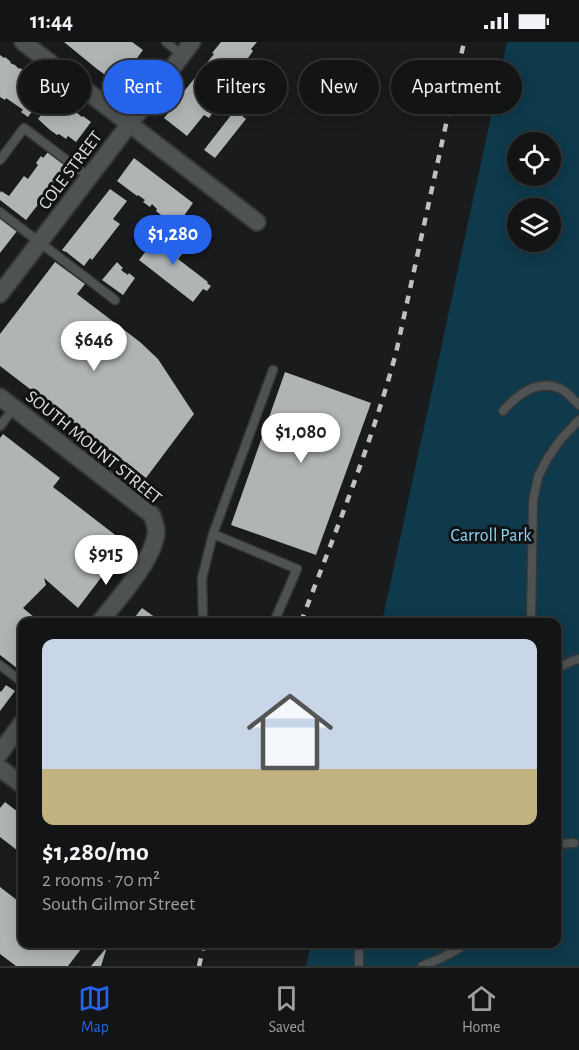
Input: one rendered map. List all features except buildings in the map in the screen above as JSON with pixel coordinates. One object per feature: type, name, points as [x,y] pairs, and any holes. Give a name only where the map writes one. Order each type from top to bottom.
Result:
[{"type":"street","points":[[23,42],[257,222]]},
{"type":"street","name":"COLE STREET","points":[[0,294],[187,48]]},
{"type":"street","name":"SOUTH MOUNT STREET","points":[[0,397],[152,515],[156,532],[149,553],[140,570],[103,618]]},
{"type":"street","points":[[0,753],[18,728]]},
{"type":"street","points":[[0,768],[18,782]]},
{"type":"lane","points":[[165,42],[187,48]]},
{"type":"lane","points":[[0,160],[24,128],[89,177]]},
{"type":"lane","points":[[0,140],[9,147]]},
{"type":"lane","points":[[0,212],[115,300]]},
{"type":"lane","points":[[203,618],[202,578],[213,534],[273,370]]},
{"type":"lane","points":[[503,411],[519,395],[536,386],[551,386],[563,390],[579,405]]},
{"type":"lane","points":[[0,426],[14,408]]},
{"type":"lane","points":[[531,618],[533,501],[538,477],[561,439],[579,420]]},
{"type":"lane","points":[[213,534],[297,569],[276,618]]},
{"type":"lane","points":[[561,666],[579,659]]},
{"type":"lane","points":[[0,665],[18,679]]},
{"type":"lane","points":[[561,844],[574,843]]},
{"type":"lane","points":[[359,948],[359,966]]},
{"type":"lane","points":[[422,966],[460,948]]},
{"type":"green space","name":"Carroll Park","points":[[507,42],[579,42],[579,966],[306,966],[310,948],[561,948],[561,618],[383,618],[491,114],[522,114],[522,60],[503,60]]},
{"type":"railway","points":[[303,618],[364,455],[396,353],[464,42]]},
{"type":"railway","points":[[199,966],[203,948]]}]
